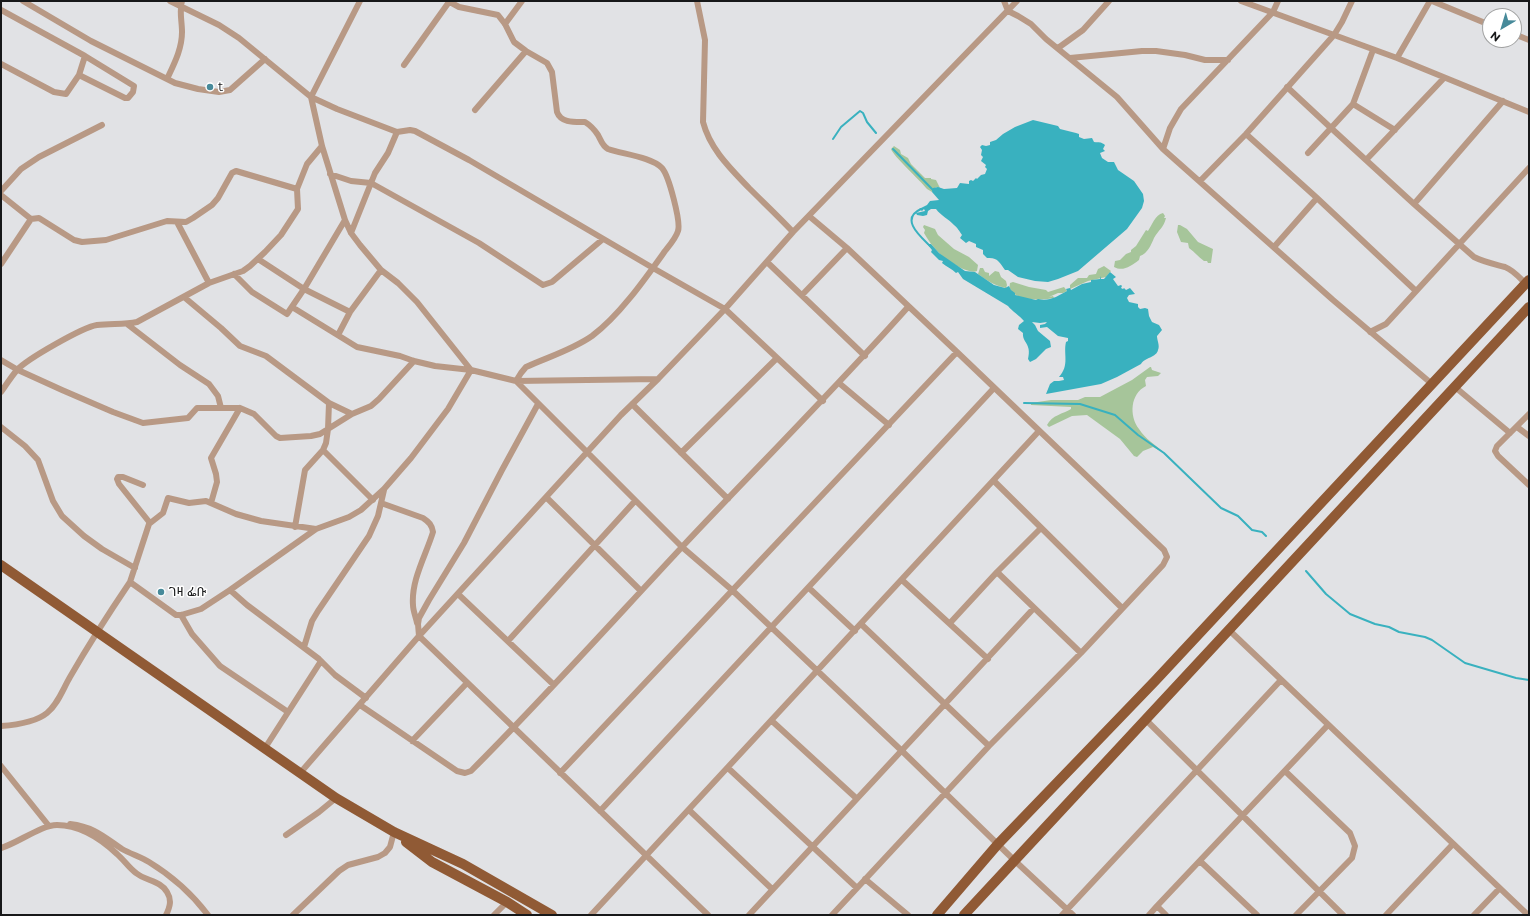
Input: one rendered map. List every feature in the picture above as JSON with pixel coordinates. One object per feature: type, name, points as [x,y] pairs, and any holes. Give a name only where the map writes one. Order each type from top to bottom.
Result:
[{"type":"main road","points":[[936,915],[998,844],[1155,681],[1527,282]]},
{"type":"main road","points":[[964,915],[1529,307]]},
{"type":"main road","points":[[1,565],[301,772],[336,798],[394,832],[463,864],[552,915]]},
{"type":"main road","points":[[1155,681],[1168,694]]},
{"type":"main road","points":[[394,832],[432,862],[507,902],[527,915]]},
{"type":"street","points":[[23,1],[91,41],[167,79],[198,90],[219,92],[230,90],[265,59]]},
{"type":"street","points":[[170,1],[181,4],[239,38],[311,97],[337,109],[397,132],[410,130],[416,131],[476,163],[652,268],[725,308],[823,400]]},
{"type":"street","points":[[360,1],[311,97],[330,174],[345,220],[351,233],[381,270],[398,283],[417,302],[471,370]]},
{"type":"street","points":[[505,24],[522,1]]},
{"type":"street","points":[[697,1],[705,40],[703,115],[705,130],[713,146],[724,161],[794,232]]},
{"type":"street","points":[[1004,1],[1008,11],[1031,24],[1117,97],[1163,149],[1370,332],[1432,384]]},
{"type":"street","points":[[301,772],[360,706],[419,636],[632,404],[658,379],[725,308],[794,232],[1017,1]]},
{"type":"street","points":[[1058,48],[1083,30],[1109,1]]},
{"type":"street","points":[[1241,1],[1397,58],[1529,112]]},
{"type":"street","points":[[1163,149],[1170,128],[1181,109],[1273,12],[1278,1]]},
{"type":"street","points":[[1200,181],[1246,134],[1334,35],[1352,1]]},
{"type":"street","points":[[1397,58],[1431,1],[1482,22]]},
{"type":"street","points":[[404,65],[449,2],[459,7],[498,15],[505,24],[514,42],[547,63],[550,68],[558,116],[568,122],[585,122],[594,130],[605,147],[651,161],[661,167],[666,174],[675,203],[679,227],[678,233],[619,309],[593,335],[582,342],[526,367],[516,381]]},
{"type":"street","points":[[167,79],[178,56],[182,42],[181,4]]},
{"type":"street","points":[[1,10],[85,56],[134,86],[134,88],[128,98],[125,98],[79,75]]},
{"type":"street","points":[[1308,153],[1352,104],[1372,50]]},
{"type":"street","points":[[475,110],[526,51]]},
{"type":"street","points":[[1070,58],[1156,51],[1185,55],[1205,60],[1228,60]]},
{"type":"street","points":[[1,64],[54,92],[66,94],[79,75],[85,56]]},
{"type":"street","points":[[1366,160],[1444,78]]},
{"type":"street","points":[[1287,87],[1474,257],[1484,262],[1506,268],[1516,273],[1527,282]]},
{"type":"street","points":[[1414,204],[1503,101]]},
{"type":"street","points":[[1352,104],[1395,130]]},
{"type":"street","points":[[1,191],[21,169],[39,157],[102,126]]},
{"type":"street","points":[[351,233],[375,173],[388,153],[397,132]]},
{"type":"street","points":[[1246,134],[1416,291]]},
{"type":"street","points":[[1,392],[18,370],[33,357],[89,328],[97,325],[127,324],[137,322],[209,284],[250,266],[281,235],[298,209],[297,189],[307,164],[322,146]]},
{"type":"street","points":[[1370,332],[1386,324],[1529,168]]},
{"type":"street","points":[[1,195],[32,219],[39,218],[74,240],[82,242],[106,240],[167,221],[186,222],[212,205],[232,173],[236,171],[297,189]]},
{"type":"street","points":[[330,174],[351,180],[371,183],[479,243],[543,285],[552,282],[603,239]]},
{"type":"street","points":[[1274,247],[1317,198]]},
{"type":"street","points":[[810,216],[847,248],[957,352],[1164,550],[1167,557],[1163,565],[1081,653],[944,793],[832,915]]},
{"type":"street","points":[[2,261],[32,219]]},
{"type":"street","points":[[234,274],[249,290],[286,314],[304,289],[345,220]]},
{"type":"street","points":[[177,222],[209,284]]},
{"type":"street","points":[[802,295],[847,248]]},
{"type":"street","points":[[258,259],[304,289],[350,312]]},
{"type":"street","points":[[767,262],[865,356]]},
{"type":"street","points":[[338,335],[350,312],[381,270]]},
{"type":"street","points":[[184,297],[240,346],[266,356],[329,403],[352,414]]},
{"type":"street","points":[[292,307],[357,347],[400,356],[435,366],[471,370],[516,381],[658,379]]},
{"type":"street","points":[[360,706],[457,771],[465,773],[471,771],[514,728],[682,547],[865,356],[908,307]]},
{"type":"street","points":[[127,324],[175,361],[209,384],[218,396],[221,408]]},
{"type":"street","points":[[560,773],[957,352]]},
{"type":"street","points":[[681,453],[777,358]]},
{"type":"street","points":[[1,360],[18,370],[113,412],[144,423],[188,418],[197,408],[240,408],[251,412],[280,438],[311,436],[328,429],[352,414],[371,406],[379,400],[414,361]]},
{"type":"street","points":[[130,582],[171,612],[176,615],[182,615],[201,609],[316,530],[349,517],[361,510],[384,489],[412,458],[448,408],[471,370]]},
{"type":"street","points":[[516,381],[587,454],[682,547],[732,590],[902,751],[1014,860],[1074,915]]},
{"type":"street","points":[[839,383],[889,425]]},
{"type":"street","points":[[1455,387],[1510,433]]},
{"type":"street","points":[[600,811],[994,388]]},
{"type":"street","points":[[295,527],[305,470],[323,450],[326,443],[329,403]]},
{"type":"street","points":[[418,624],[419,618],[464,543],[538,404]]},
{"type":"street","points":[[632,404],[728,499]]},
{"type":"street","points":[[211,503],[217,482],[211,458],[240,408]]},
{"type":"street","points":[[1529,414],[1497,446],[1495,451],[1498,456],[1529,485]]},
{"type":"street","points":[[1,427],[25,446],[38,460],[53,501],[62,516],[84,536],[102,549],[134,568]]},
{"type":"street","points":[[1517,427],[1529,436]]},
{"type":"street","points":[[591,915],[1039,431]]},
{"type":"street","points":[[323,450],[373,500]]},
{"type":"street","points":[[143,485],[123,477],[118,477],[117,479],[118,484],[150,523]]},
{"type":"street","points":[[994,481],[1122,608]]},
{"type":"street","points":[[304,647],[312,621],[369,536],[378,516],[384,489]]},
{"type":"street","points":[[1,726],[17,724],[47,714],[54,706],[97,632],[130,582],[150,523],[163,514],[166,499],[171,497],[188,503],[202,501],[211,503],[236,514],[261,521],[316,530]]},
{"type":"street","points":[[546,497],[641,591]]},
{"type":"street","points":[[508,642],[635,500]]},
{"type":"street","points":[[381,504],[423,518],[432,526],[433,532],[417,577],[413,599],[419,636],[708,915]]},
{"type":"street","points":[[950,623],[997,572],[1041,528]]},
{"type":"street","points":[[997,572],[1081,653]]},
{"type":"street","points":[[902,580],[988,659]]},
{"type":"street","points":[[808,588],[855,631]]},
{"type":"street","points":[[230,590],[247,606],[304,647],[335,675],[366,698]]},
{"type":"street","points":[[458,594],[554,685]]},
{"type":"street","points":[[749,915],[1034,608]]},
{"type":"street","points":[[182,615],[192,634],[220,666],[288,712]]},
{"type":"street","points":[[861,624],[944,705],[989,746]]},
{"type":"street","points":[[1229,630],[1528,915]]},
{"type":"street","points":[[265,748],[321,661]]},
{"type":"street","points":[[1062,915],[1281,680]]},
{"type":"street","points":[[412,741],[467,683]]},
{"type":"street","points":[[1145,719],[1343,915]]},
{"type":"street","points":[[772,721],[856,798]]},
{"type":"street","points":[[1149,915],[1328,725]]},
{"type":"street","points":[[1,766],[49,826]]},
{"type":"street","points":[[728,768],[857,888]]},
{"type":"street","points":[[1285,771],[1350,833],[1355,846],[1352,858],[1296,915]]},
{"type":"street","points":[[286,835],[336,798]]},
{"type":"street","points":[[689,810],[772,889]]},
{"type":"street","points":[[1,848],[49,826],[70,824],[90,828],[103,834],[123,849],[149,862],[182,886],[198,901],[208,915]]},
{"type":"street","points":[[57,825],[84,831],[117,854],[136,873],[159,884],[167,892],[171,904],[166,915]]},
{"type":"street","points":[[293,915],[339,871],[348,865],[378,858],[385,853],[390,847],[394,832]]},
{"type":"street","points":[[1386,915],[1453,844]]},
{"type":"street","points":[[1200,861],[1258,915]]},
{"type":"street","points":[[159,884],[163,880],[165,874]]},
{"type":"street","points":[[865,879],[908,915]]},
{"type":"street","points":[[1474,915],[1499,889]]},
{"type":"street","points":[[494,915],[507,902]]},
{"type":"street","points":[[1157,906],[1166,915]]},
{"type":"green space","points":[[894,146],[900,150],[901,154],[908,158],[911,164],[925,178],[936,180],[940,188],[936,187],[932,192],[927,189],[893,152],[891,149]]},
{"type":"green space","points":[[1163,213],[1165,216],[1164,218],[1166,218],[1164,224],[1149,248],[1140,256],[1139,260],[1124,269],[1114,267],[1115,261],[1120,260],[1126,254],[1131,252],[1146,230],[1148,231],[1156,218]]},
{"type":"green space","points":[[924,225],[935,229],[938,235],[954,249],[969,257],[978,265],[977,271],[973,272],[963,269],[942,256],[924,233]]},
{"type":"green space","points":[[1178,225],[1187,229],[1198,242],[1213,249],[1211,263],[1208,263],[1200,258],[1189,248],[1188,243],[1181,242],[1177,232]]},
{"type":"green space","points":[[1104,266],[1111,271],[1106,277],[1088,281],[1070,289],[1070,285],[1078,278],[1087,278],[1089,275],[1096,274],[1098,269]]},
{"type":"green space","points":[[980,268],[983,268],[985,272],[989,273],[989,276],[995,271],[999,272],[1001,277],[1006,281],[1006,288],[987,281],[978,274]]},
{"type":"green space","points":[[1013,282],[1046,290],[1048,292],[1064,287],[1067,291],[1049,297],[1053,296],[1054,298],[1026,298],[1019,296],[1010,289],[1010,283]]},
{"type":"green space","points":[[1150,367],[1152,370],[1161,373],[1158,376],[1147,377],[1145,380],[1146,386],[1137,394],[1134,400],[1133,412],[1136,424],[1141,433],[1164,453],[1153,447],[1143,451],[1137,457],[1134,456],[1120,439],[1087,415],[1072,416],[1049,427],[1047,425],[1052,419],[1071,409],[1071,407],[1031,405],[1031,403],[1051,400],[1078,400],[1085,397],[1100,397],[1132,380]]},
{"type":"water","points":[[1033,120],[1058,126],[1060,129],[1079,134],[1079,137],[1084,139],[1092,138],[1094,142],[1105,145],[1103,149],[1105,151],[1100,153],[1102,158],[1108,162],[1114,162],[1118,170],[1134,181],[1143,194],[1144,201],[1142,208],[1127,229],[1078,271],[1048,282],[1018,277],[1008,270],[1005,270],[994,258],[987,258],[983,254],[983,250],[976,247],[976,244],[969,241],[966,243],[960,238],[962,235],[957,228],[936,209],[931,209],[928,211],[927,215],[923,216],[917,215],[916,213],[925,211],[924,209],[922,211],[919,209],[927,205],[930,201],[939,200],[932,192],[933,188],[957,188],[960,183],[969,184],[969,181],[973,181],[985,174],[987,169],[985,167],[986,165],[981,161],[983,157],[981,155],[982,150],[980,147],[982,145],[990,145],[990,142],[996,140],[1015,127]]},
{"type":"water","points":[[927,244],[931,244],[939,253],[965,271],[975,272],[994,285],[1005,288],[1009,286],[1015,295],[1036,300],[1053,298],[1067,291],[1066,289],[1070,288],[1071,290],[1082,284],[1091,282],[1091,280],[1100,279],[1100,276],[1101,279],[1104,279],[1110,272],[1116,277],[1113,279],[1118,286],[1121,285],[1121,288],[1126,290],[1130,288],[1135,294],[1129,295],[1127,298],[1129,302],[1138,304],[1140,309],[1148,309],[1152,322],[1159,325],[1162,330],[1157,336],[1159,348],[1153,356],[1141,364],[1101,384],[1046,394],[1050,384],[1054,381],[1064,380],[1063,377],[1059,377],[1062,373],[1066,360],[1065,346],[1068,338],[1058,336],[1047,327],[1040,328],[1040,325],[1047,322],[1032,322],[1038,331],[1050,341],[1051,347],[1046,349],[1036,359],[1030,362],[1028,359],[1028,346],[1024,339],[1023,333],[1018,329],[1019,325],[1024,321],[1008,306],[963,279],[958,272],[956,273],[942,263],[943,261],[939,260],[931,252],[932,250]]},
{"type":"waterway","points":[[833,139],[841,127],[860,111],[863,113],[867,122],[876,133]]},
{"type":"waterway","points":[[893,149],[934,191]]},
{"type":"waterway","points":[[921,209],[915,213],[912,218],[912,223],[917,233],[930,246]]},
{"type":"waterway","points":[[1024,403],[1080,404],[1115,415],[1138,435],[1164,453],[1221,508],[1238,516],[1252,530],[1262,532],[1266,536]]},
{"type":"waterway","points":[[1306,571],[1326,594],[1350,614],[1375,624],[1389,627],[1399,632],[1425,637],[1432,640],[1465,663],[1516,678],[1529,680]]},
{"type":"place","name":"t","points":[[210,87]]},
{"type":"place","name":"ገዛ ፌቡ","points":[[161,592]]}]
